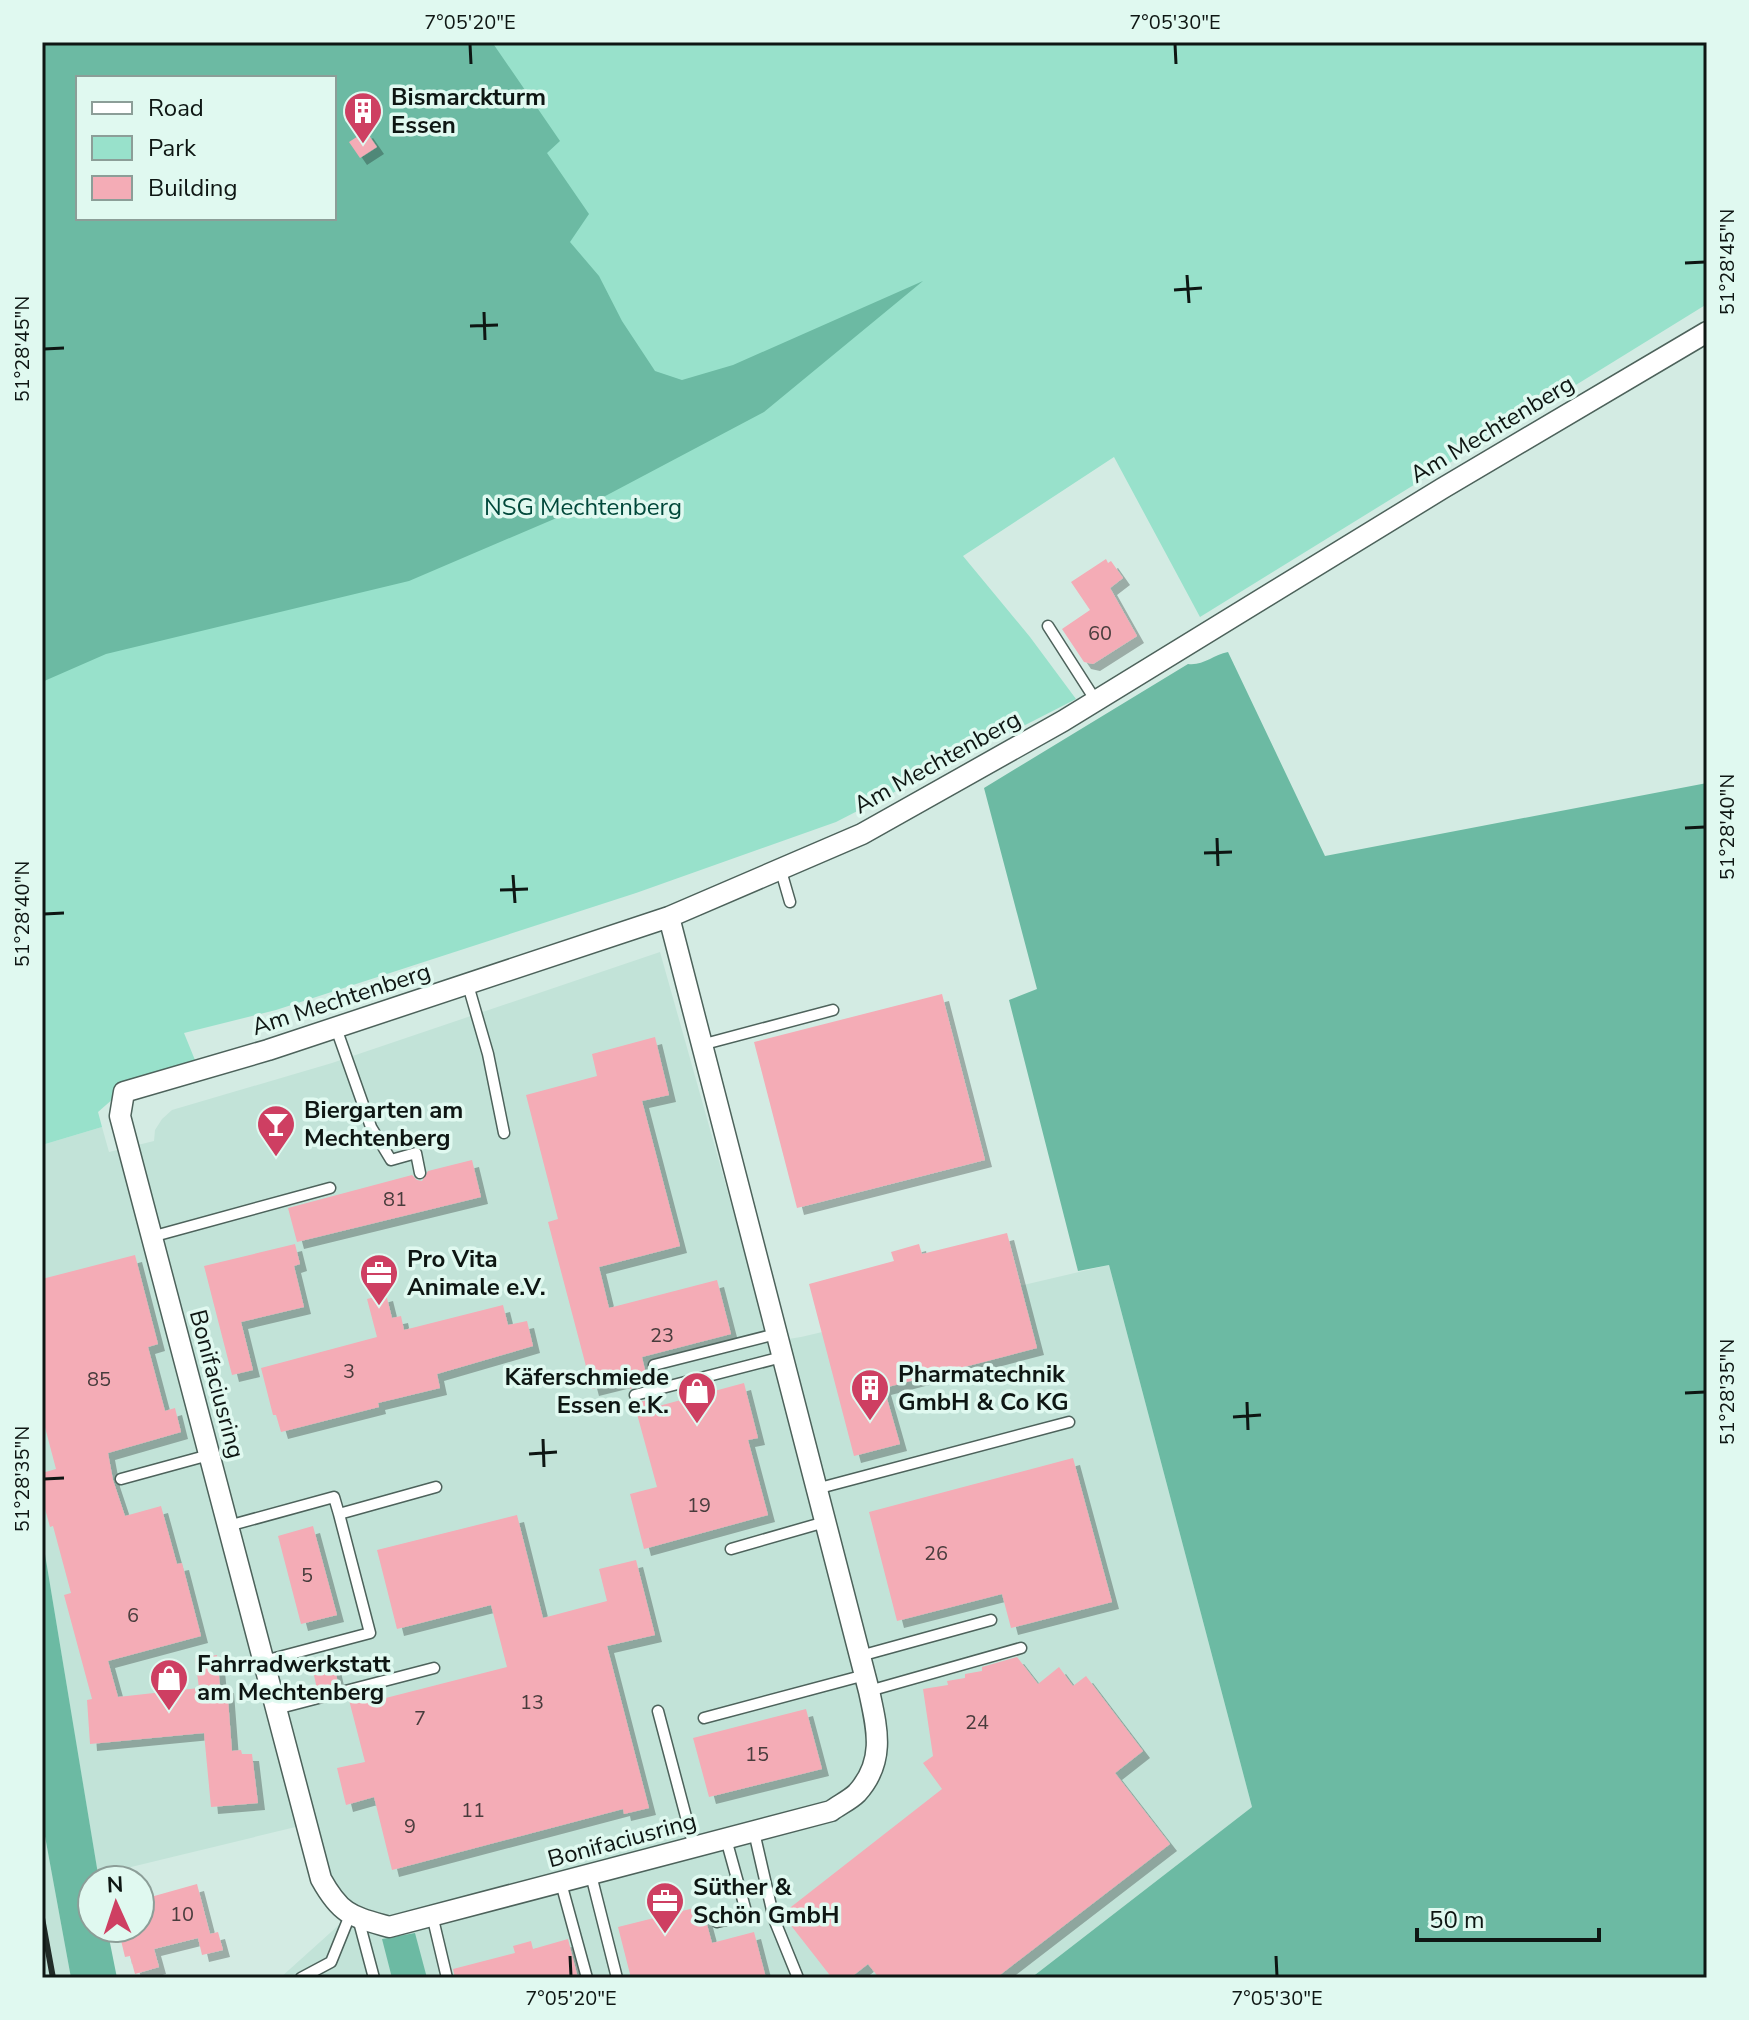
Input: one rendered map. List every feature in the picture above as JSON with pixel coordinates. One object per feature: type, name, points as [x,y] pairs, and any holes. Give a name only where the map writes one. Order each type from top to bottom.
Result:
[{"type":"street","name":"Am Mechtenberg","points":[[124,1092],[336,1028],[669,917],[862,834],[1096,701],[1430,496],[1707,332]]},
{"type":"street","name":"Bonifaciusring","points":[[124,1092],[120,1116],[151,1237],[321,1879],[332,1898],[354,1917],[389,1927],[831,1811],[857,1793],[870,1771],[879,1736],[669,917]]},
{"type":"lane","points":[[1048,626],[1096,701]]},
{"type":"lane","points":[[781,871],[790,902]]},
{"type":"lane","points":[[468,985],[488,1054],[504,1133]]},
{"type":"lane","points":[[701,1045],[833,1010]]},
{"type":"lane","points":[[336,1028],[371,1127],[391,1160],[416,1153],[420,1173]]},
{"type":"lane","points":[[151,1237],[330,1188]]},
{"type":"lane","points":[[654,1365],[776,1334]]},
{"type":"lane","points":[[635,1395],[782,1357]]},
{"type":"lane","points":[[816,1489],[1069,1422]]},
{"type":"lane","points":[[121,1479],[209,1455]]},
{"type":"lane","points":[[339,1514],[436,1487]]},
{"type":"lane","points":[[228,1526],[334,1497],[339,1514],[370,1633],[264,1661]]},
{"type":"lane","points":[[731,1549],[825,1522]]},
{"type":"lane","points":[[865,1674],[991,1620]]},
{"type":"lane","points":[[704,1718],[865,1674],[1021,1648]]},
{"type":"lane","points":[[276,1709],[434,1668]]},
{"type":"lane","points":[[658,1711],[694,1847]]},
{"type":"lane","points":[[754,1832],[774,1919],[798,1978]]},
{"type":"lane","points":[[717,1922],[747,1915],[726,1839]]},
{"type":"lane","points":[[591,1875],[617,1978]]},
{"type":"lane","points":[[561,1883],[587,1978]]},
{"type":"lane","points":[[432,1915],[447,1978]]},
{"type":"lane","points":[[301,1978],[331,1962],[354,1917]]},
{"type":"lane","points":[[354,1917],[374,1978]]},
{"type":"shaded area","points":[[660,952],[770,1342],[1109,1265],[1252,1807],[1031,1978],[280,1978],[350,1915],[322,1878],[308,1824],[143,1864],[96,1864],[42,1536],[42,1145],[102,1127],[109,1152],[154,1141],[155,1130],[172,1110],[332,1063]]},
{"type":"shaded area","points":[[42,1820],[71,1978],[42,1978]]},
{"type":"green space","name":"NSG Mechtenberg","points":[[42,42],[1707,42],[1707,304],[1200,617],[1114,457],[963,556],[1076,699],[836,822],[636,893],[276,1010],[184,1033],[199,1070],[122,1091],[98,1112],[102,1127],[42,1145]]},
{"type":"green space","points":[[42,42],[492,42],[560,141],[547,153],[589,214],[570,242],[599,276],[622,321],[655,371],[682,380],[733,365],[923,281],[764,412],[594,502],[409,581],[106,654],[42,682]]},
{"type":"green space","points":[[1228,652],[1325,856],[1707,783],[1707,1978],[1031,1978],[1252,1807],[1109,1265],[1078,1271],[1009,1000],[1037,989],[984,788],[1188,664]]},
{"type":"green space","points":[[42,1536],[96,1864],[76,1864],[76,1944],[110,1944],[117,1978],[71,1978],[42,1820]]},
{"type":"green space","points":[[415,1933],[427,1978],[392,1978],[382,1939]]},
{"type":"building","name":"Bismarckturm Essen","points":[[366,131],[377,147],[360,158],[349,142]]},
{"type":"building","points":[[1106,559],[1123,578],[1110,588],[1137,636],[1093,664],[1084,662],[1062,629],[1090,610],[1071,582]]},
{"type":"building","points":[[942,994],[985,1160],[797,1208],[754,1042]]},
{"type":"building","points":[[655,1037],[669,1095],[642,1101],[680,1246],[599,1267],[609,1308],[717,1280],[731,1334],[642,1357],[648,1383],[630,1389],[628,1380],[592,1389],[548,1222],[558,1219],[526,1095],[597,1076],[592,1054]]},
{"type":"building","points":[[472,1160],[481,1197],[297,1242],[288,1208],[412,1175],[422,1181],[428,1171]]},
{"type":"building","points":[[1007,1233],[1037,1348],[884,1388],[900,1444],[854,1456],[809,1284],[894,1261],[891,1252],[919,1244],[922,1254]]},
{"type":"building","points":[[295,1244],[300,1264],[294,1266],[304,1307],[241,1322],[253,1370],[232,1375],[204,1266]]},
{"type":"building","points":[[135,1255],[158,1344],[148,1347],[165,1411],[175,1408],[181,1432],[108,1453],[125,1516],[161,1506],[177,1564],[182,1563],[201,1636],[108,1661],[118,1697],[199,1688],[195,1658],[217,1655],[220,1686],[227,1686],[232,1751],[252,1754],[258,1803],[211,1807],[204,1733],[90,1744],[87,1700],[92,1699],[64,1595],[71,1593],[42,1498],[42,1473],[56,1469],[42,1416],[42,1279]]},
{"type":"building","points":[[386,1294],[392,1318],[401,1316],[404,1330],[503,1305],[508,1325],[527,1321],[533,1346],[437,1374],[440,1388],[281,1432],[276,1415],[273,1415],[261,1368],[377,1337],[367,1299]]},
{"type":"building","points":[[744,1383],[758,1438],[748,1440],[768,1515],[644,1549],[630,1494],[657,1487],[634,1403],[653,1399],[655,1407]]},
{"type":"building","points":[[1073,1458],[1112,1602],[1011,1628],[1002,1594],[897,1621],[869,1512]]},
{"type":"building","points":[[517,1515],[543,1618],[607,1601],[599,1569],[636,1560],[655,1635],[607,1646],[649,1808],[624,1814],[623,1809],[392,1870],[374,1797],[346,1805],[337,1768],[365,1762],[349,1700],[368,1694],[370,1702],[507,1667],[491,1605],[397,1629],[377,1550]]},
{"type":"building","points":[[313,1526],[337,1615],[301,1624],[278,1536]]},
{"type":"building","points":[[1017,1657],[1038,1684],[1059,1667],[1073,1686],[1086,1676],[1143,1751],[1115,1773],[1170,1844],[996,1978],[879,1978],[868,1964],[850,1978],[832,1978],[782,1914],[942,1789],[923,1763],[933,1756],[923,1689],[948,1685],[947,1681],[965,1678],[965,1674],[982,1671],[982,1667]]},
{"type":"building","points":[[333,1661],[338,1683],[317,1689],[312,1666]]},
{"type":"building","points":[[806,1709],[822,1769],[709,1797],[693,1738]]},
{"type":"building","points":[[197,1884],[210,1934],[218,1932],[223,1950],[202,1955],[198,1938],[154,1949],[159,1967],[135,1974],[130,1956],[125,1957],[122,1944],[156,1944],[156,1896]]},
{"type":"building","points":[[702,1906],[712,1943],[754,1932],[766,1978],[631,1978],[618,1927]]},
{"type":"building","points":[[568,1939],[578,1978],[455,1978],[453,1969],[515,1953],[513,1946],[531,1941],[533,1949]]},
{"type":"railway","points":[[42,1918],[53,1978]]},
{"type":"place","name":"Bismarckturm Essen","points":[[363,145]]},
{"type":"place","name":"Biergarten am Mechtenberg","points":[[276,1158]]},
{"type":"place","name":"Pro Vita Animale e.V.","points":[[379,1307]]},
{"type":"place","name":"Pharmatechnik GmbH & Co KG","points":[[870,1422]]},
{"type":"place","name":"Käferschmiede Essen e.K.","points":[[697,1425]]},
{"type":"place","name":"Fahrradwerkstatt am Mechtenberg","points":[[169,1712]]},
{"type":"place","name":"Süther & Schön GmbH","points":[[665,1935]]}]
